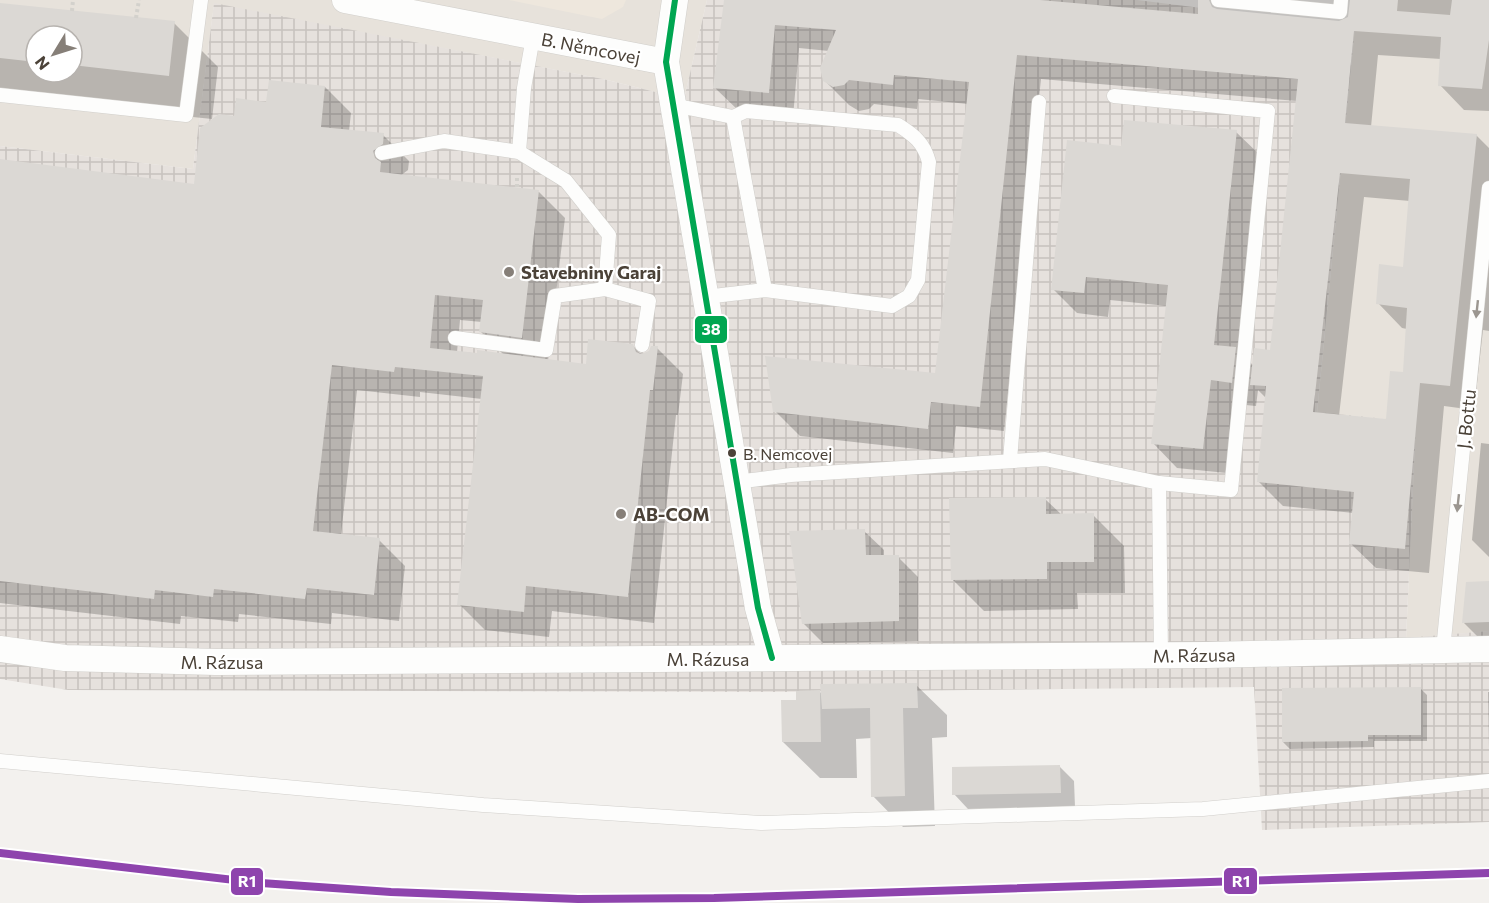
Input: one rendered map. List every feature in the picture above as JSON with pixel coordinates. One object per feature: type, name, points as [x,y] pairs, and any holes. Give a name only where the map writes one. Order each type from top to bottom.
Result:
[{"type":"street","name":"B. Němcovej","points":[[345,0],[666,62],[758,608],[772,658]]},
{"type":"street","points":[[666,62],[675,0]]},
{"type":"street","name":"M. Rázusa","points":[[0,649],[64,658],[216,662],[1161,655],[1489,649]]},
{"type":"lane","points":[[0,95],[186,115],[201,0]]},
{"type":"lane","points":[[1218,0],[1340,12],[1341,0]]},
{"type":"lane","points":[[519,152],[524,88],[533,37]]},
{"type":"lane","points":[[736,482],[791,476],[1045,459],[1159,483],[1231,490],[1268,111],[1114,96]]},
{"type":"lane","points":[[1010,460],[1039,102]]},
{"type":"lane","points":[[673,105],[733,117],[746,111],[898,125],[915,136],[926,149],[929,162],[918,280],[909,297],[892,306],[765,290],[705,297]]},
{"type":"lane","points":[[733,117],[765,290]]},
{"type":"lane","points":[[382,153],[444,141],[519,152],[566,181],[609,235],[605,289]]},
{"type":"lane","name":"J. Bottu","points":[[1443,650],[1489,188]]},
{"type":"lane","points":[[454,338],[546,350],[555,296],[605,289],[649,301],[642,345]]},
{"type":"lane","points":[[1159,483],[1161,655]]},
{"type":"lane","points":[[0,761],[483,805],[761,823],[1203,809],[1489,781]]},
{"type":"path","points":[[72,11],[73,0]]},
{"type":"path","points":[[136,18],[139,0]]},
{"type":"shaded area","points":[[0,0],[707,0],[684,99],[603,79],[214,4],[193,169],[0,146]]},
{"type":"shaded area","points":[[509,0],[626,0],[623,7],[602,19]]},
{"type":"shaded area","points":[[707,0],[1137,0],[1355,27],[1317,412],[1416,422],[1406,638],[1489,631],[1489,822],[1262,830],[1254,687],[780,692],[68,690],[0,679],[0,146],[193,169],[214,3],[603,79],[684,99]]},
{"type":"shaded area","points":[[1353,0],[1489,0],[1489,631],[1406,639],[1416,422],[1317,413],[1355,27]]},
{"type":"building","points":[[724,0],[1040,0],[1198,14],[1198,0],[1209,0],[1212,7],[1217,9],[1339,21],[1348,17],[1350,0],[1398,0],[1397,11],[1450,15],[1452,0],[1489,0],[1489,40],[1482,89],[1438,86],[1441,37],[1354,31],[1345,123],[1477,134],[1450,386],[1420,383],[1405,549],[1349,544],[1354,492],[1257,482],[1266,386],[1250,385],[1254,348],[1270,350],[1298,79],[1017,55],[980,407],[931,402],[928,429],[773,412],[765,356],[935,373],[969,82],[894,75],[893,85],[849,80],[844,85],[833,87],[823,81],[820,68],[836,30],[775,25],[769,93],[713,88]],"holes":[[[1340,173],[1410,179],[1403,267],[1379,264],[1376,304],[1407,308],[1403,372],[1390,371],[1386,419],[1313,412]]]},
{"type":"building","points":[[0,3],[175,21],[169,76],[84,66],[84,24],[24,24],[24,61],[0,58]]},
{"type":"building","points":[[269,80],[325,86],[321,127],[384,133],[383,144],[373,151],[375,158],[381,162],[380,172],[539,190],[522,338],[479,332],[483,300],[435,295],[430,348],[477,353],[477,350],[586,364],[588,339],[633,344],[636,352],[641,354],[649,351],[651,346],[658,346],[653,390],[650,390],[628,597],[526,586],[524,612],[457,605],[483,376],[395,367],[394,372],[332,365],[313,531],[380,538],[374,595],[307,588],[305,599],[214,589],[213,597],[155,590],[154,599],[0,581],[0,159],[194,184],[200,128],[219,114],[234,116],[236,98],[266,102]]},
{"type":"building","points":[[1124,120],[1237,130],[1214,345],[1236,347],[1232,383],[1211,380],[1203,449],[1151,444],[1168,285],[1086,277],[1084,293],[1051,290],[1067,140],[1121,146]]},
{"type":"building","points":[[1046,497],[1046,514],[1094,513],[1094,562],[1047,562],[1047,579],[951,580],[949,498]]},
{"type":"building","points":[[865,529],[866,555],[899,555],[899,621],[802,624],[789,531]]},
{"type":"building","points":[[1489,581],[1489,622],[1462,623],[1466,582]]},
{"type":"building","points":[[917,683],[918,708],[903,708],[905,796],[871,797],[870,708],[822,709],[820,684]]},
{"type":"building","points":[[1421,687],[1421,735],[1368,735],[1368,741],[1282,742],[1282,688]]},
{"type":"building","points":[[820,690],[821,742],[782,742],[781,700],[796,700],[796,691]]},
{"type":"building","points":[[1060,765],[1061,793],[952,795],[952,767]]},
{"type":"transit line","name":"38","points":[[675,0],[666,62],[758,608],[772,658]]},
{"type":"transit line","name":"R1","points":[[0,853],[261,883],[391,892],[578,899],[714,898],[1489,873]]},
{"type":"place","name":"Stavebniny Garaj","points":[[509,272]]},
{"type":"place","name":"B. Nemcovej","points":[[732,453]]},
{"type":"place","name":"AB-COM","points":[[621,514]]}]
